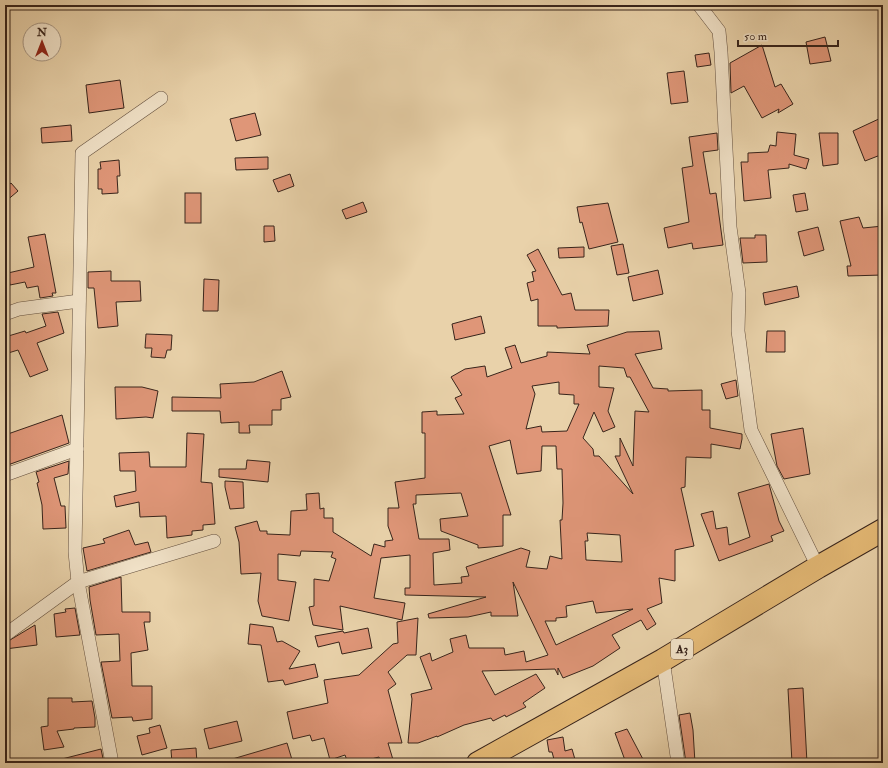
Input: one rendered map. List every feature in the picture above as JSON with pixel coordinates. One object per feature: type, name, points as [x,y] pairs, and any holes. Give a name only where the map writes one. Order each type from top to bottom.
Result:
[{"type":"highway","name":"A3","points":[[478,763],[663,660],[818,567],[883,530]]},
{"type":"street","points":[[699,5],[719,31],[722,52],[730,227],[739,293],[738,331],[751,430],[818,567]]},
{"type":"street","points":[[112,763],[78,582],[75,552],[82,152],[161,98]]},
{"type":"street","points":[[5,314],[19,309],[79,301]]},
{"type":"street","points":[[5,475],[78,449]]},
{"type":"street","points":[[5,635],[78,582],[214,541]]},
{"type":"street","points":[[663,660],[678,763]]},
{"type":"building","points":[[825,37],[831,61],[810,64],[806,42]]},
{"type":"building","points":[[762,45],[775,87],[781,84],[793,104],[778,113],[779,109],[762,118],[744,86],[731,93],[730,63]]},
{"type":"building","points":[[709,53],[711,65],[697,67],[695,55]]},
{"type":"building","points":[[684,71],[688,102],[671,104],[667,73]]},
{"type":"building","points":[[120,80],[124,108],[89,113],[86,85]]},
{"type":"building","points":[[255,113],[261,135],[236,141],[230,119]]},
{"type":"building","points":[[883,117],[883,154],[865,161],[853,131]]},
{"type":"building","points":[[71,125],[72,141],[42,143],[41,128]]},
{"type":"building","points":[[777,132],[796,134],[794,155],[809,159],[806,169],[789,164],[789,168],[768,170],[771,198],[744,201],[741,162],[748,162],[748,153],[768,152],[770,145],[776,146]]},
{"type":"building","points":[[717,133],[718,150],[703,152],[710,194],[716,193],[723,245],[693,249],[692,243],[668,248],[664,228],[689,222],[682,168],[693,166],[689,137]]},
{"type":"building","points":[[819,133],[838,133],[838,164],[823,166]]},
{"type":"building","points":[[268,157],[268,169],[236,170],[235,158]]},
{"type":"building","points":[[119,160],[120,176],[117,176],[118,193],[102,194],[102,189],[98,189],[98,169],[101,169],[100,162]]},
{"type":"building","points":[[290,174],[294,186],[278,192],[273,180]]},
{"type":"building","points":[[11,183],[18,191],[5,202],[5,188]]},
{"type":"building","points":[[185,193],[201,193],[201,223],[185,223]]},
{"type":"building","points":[[805,193],[808,210],[796,212],[793,195]]},
{"type":"building","points":[[363,202],[367,212],[346,219],[342,210]]},
{"type":"building","points":[[608,203],[618,242],[589,249],[582,222],[580,223],[577,207]]},
{"type":"building","points":[[859,217],[863,228],[883,226],[883,248],[881,248],[882,275],[848,276],[847,266],[851,266],[840,221]]},
{"type":"building","points":[[264,226],[274,226],[275,241],[264,242]]},
{"type":"building","points":[[818,227],[824,250],[804,256],[798,232]]},
{"type":"building","points":[[45,234],[56,293],[52,293],[53,296],[40,298],[38,286],[27,288],[25,282],[10,285],[8,273],[34,267],[28,237]]},
{"type":"building","points":[[755,235],[766,235],[767,262],[743,263],[740,238],[755,238]]},
{"type":"building","points":[[623,244],[629,273],[617,275],[611,246]]},
{"type":"building","points":[[584,247],[584,257],[559,258],[558,248]]},
{"type":"building","points":[[538,249],[562,295],[571,293],[575,310],[609,310],[608,326],[557,328],[557,326],[538,326],[538,299],[531,301],[527,283],[534,281],[532,272],[536,271],[527,255]]},
{"type":"building","points":[[658,270],[663,294],[633,301],[628,277]]},
{"type":"building","points":[[111,271],[111,281],[140,281],[141,301],[116,302],[118,326],[98,328],[94,288],[88,288],[88,272]]},
{"type":"building","points":[[204,279],[219,280],[218,311],[203,311]]},
{"type":"building","points":[[797,286],[799,297],[765,305],[763,293]]},
{"type":"building","points":[[58,312],[64,333],[37,343],[48,370],[30,377],[18,350],[5,354],[5,337],[25,331],[26,333],[46,326],[42,314]]},
{"type":"building","points":[[481,316],[485,333],[455,340],[452,324]]},
{"type":"building","points":[[659,331],[662,349],[635,354],[653,388],[668,389],[668,391],[702,390],[702,410],[710,410],[710,428],[742,434],[740,449],[711,444],[711,458],[686,457],[685,487],[681,488],[694,546],[675,550],[675,581],[659,578],[662,603],[647,609],[656,624],[647,630],[641,620],[612,635],[620,648],[593,666],[563,678],[558,668],[558,675],[555,669],[482,671],[495,695],[536,674],[545,688],[523,703],[526,707],[506,717],[505,715],[493,721],[491,718],[464,725],[437,737],[418,743],[408,743],[412,699],[411,694],[432,689],[420,657],[430,653],[432,661],[453,652],[450,639],[466,635],[469,648],[504,648],[505,655],[524,651],[526,662],[548,655],[513,582],[518,616],[491,616],[491,612],[468,617],[429,618],[428,614],[486,597],[405,595],[405,588],[410,588],[410,555],[381,558],[374,598],[405,603],[402,620],[340,606],[343,630],[313,625],[309,607],[314,606],[314,579],[329,581],[336,559],[331,557],[333,552],[301,551],[300,556],[278,554],[278,580],[296,582],[289,621],[262,616],[258,601],[261,573],[241,574],[239,542],[235,527],[257,521],[260,531],[267,531],[267,534],[290,535],[291,511],[307,510],[306,494],[319,493],[320,509],[324,508],[324,518],[333,518],[333,532],[371,556],[374,544],[385,547],[385,541],[393,540],[388,526],[388,508],[399,508],[395,482],[425,478],[425,433],[422,433],[422,412],[437,411],[437,415],[464,414],[455,398],[462,395],[451,377],[465,369],[485,366],[487,377],[512,368],[505,348],[515,345],[521,363],[547,356],[547,352],[590,354],[587,345],[627,332]],"holes":[[[599,366],[624,368],[627,377],[630,377],[649,412],[635,411],[633,466],[620,438],[620,456],[615,456],[633,494],[599,456],[594,456],[593,449],[583,438],[594,412],[603,432],[615,427],[608,411],[614,388],[599,387]],[[559,382],[559,394],[574,395],[574,404],[579,404],[567,431],[542,432],[541,426],[526,429],[535,394],[532,386]],[[510,440],[517,474],[541,471],[542,446],[556,446],[557,469],[562,469],[563,503],[562,520],[560,520],[562,559],[550,556],[547,569],[526,567],[530,551],[521,548],[466,567],[469,576],[461,577],[462,583],[434,585],[433,553],[450,550],[449,539],[419,539],[413,504],[416,504],[416,495],[461,493],[468,516],[440,519],[441,531],[478,545],[478,548],[503,546],[503,515],[511,515],[489,446]],[[587,533],[620,535],[622,562],[586,560],[585,541],[588,541]],[[593,601],[596,613],[633,609],[556,645],[545,621],[556,621],[556,618],[567,617],[566,606]]]},
{"type":"building","points":[[767,331],[785,331],[785,352],[766,352]]},
{"type":"building","points":[[146,334],[172,335],[171,350],[167,350],[165,358],[151,357],[152,348],[145,348]]},
{"type":"building","points":[[282,371],[291,397],[281,399],[281,410],[272,410],[272,425],[249,425],[250,433],[239,433],[239,422],[221,423],[220,411],[172,411],[172,397],[221,398],[220,384],[254,382]]},
{"type":"building","points":[[736,380],[738,396],[726,399],[721,384]]},
{"type":"building","points":[[115,387],[142,387],[158,391],[153,418],[116,419]]},
{"type":"building","points":[[62,415],[69,443],[5,466],[5,435]]},
{"type":"building","points":[[803,428],[810,474],[784,479],[777,466],[771,434]]},
{"type":"building","points":[[187,433],[204,434],[201,482],[212,483],[215,524],[203,525],[203,530],[192,531],[192,535],[167,538],[166,516],[140,517],[139,502],[116,507],[114,496],[136,491],[135,471],[120,471],[119,453],[149,452],[150,467],[186,467]]},
{"type":"building","points":[[247,460],[270,462],[268,482],[219,477],[219,469],[246,469]]},
{"type":"building","points":[[69,461],[68,474],[54,478],[61,506],[65,506],[66,528],[43,529],[42,505],[36,472]]},
{"type":"building","points":[[225,481],[243,482],[244,508],[230,509]]},
{"type":"building","points":[[769,484],[779,521],[784,531],[771,536],[773,541],[719,561],[701,514],[713,511],[716,529],[727,527],[729,545],[750,537],[738,493]]},
{"type":"building","points":[[129,530],[135,545],[148,542],[151,552],[87,571],[83,548],[105,543],[103,539]]},
{"type":"building","points":[[121,577],[122,612],[150,612],[150,622],[144,622],[148,650],[131,653],[132,686],[152,686],[152,719],[133,721],[132,717],[112,718],[101,662],[120,661],[119,634],[96,635],[89,587]]},
{"type":"building","points":[[75,608],[80,635],[56,637],[54,614],[66,612],[65,609]]},
{"type":"building","points":[[418,618],[416,655],[407,655],[388,672],[396,684],[388,690],[402,743],[388,743],[394,763],[381,763],[379,757],[356,763],[348,763],[345,755],[330,760],[324,738],[312,741],[310,735],[293,739],[287,712],[328,703],[324,680],[359,675],[393,644],[398,643],[397,622]]},
{"type":"building","points":[[250,624],[273,627],[277,642],[282,641],[300,651],[289,669],[315,664],[318,677],[285,685],[283,680],[268,682],[261,645],[248,644]]},
{"type":"building","points":[[35,625],[37,645],[5,649],[5,643]]},
{"type":"building","points":[[368,628],[372,648],[342,654],[339,642],[318,647],[315,636],[343,631],[344,633]]},
{"type":"building","points":[[803,688],[807,763],[792,763],[788,689]]},
{"type":"building","points":[[48,698],[72,698],[72,702],[92,701],[95,727],[74,728],[57,731],[64,747],[44,750],[41,727],[48,726]]},
{"type":"building","points":[[690,713],[693,730],[695,763],[686,763],[679,715]]},
{"type":"building","points":[[237,721],[242,741],[209,749],[204,729]]},
{"type":"building","points":[[160,725],[167,748],[142,755],[137,736],[150,733],[149,728]]},
{"type":"building","points":[[627,729],[645,763],[626,763],[615,733]]},
{"type":"building","points":[[563,737],[565,751],[572,749],[576,763],[555,763],[552,752],[549,752],[547,740]]},
{"type":"building","points":[[287,743],[293,763],[230,763],[229,760]]},
{"type":"building","points":[[196,748],[197,763],[172,763],[171,750]]},
{"type":"building","points":[[101,749],[104,763],[62,763],[62,759]]}]
